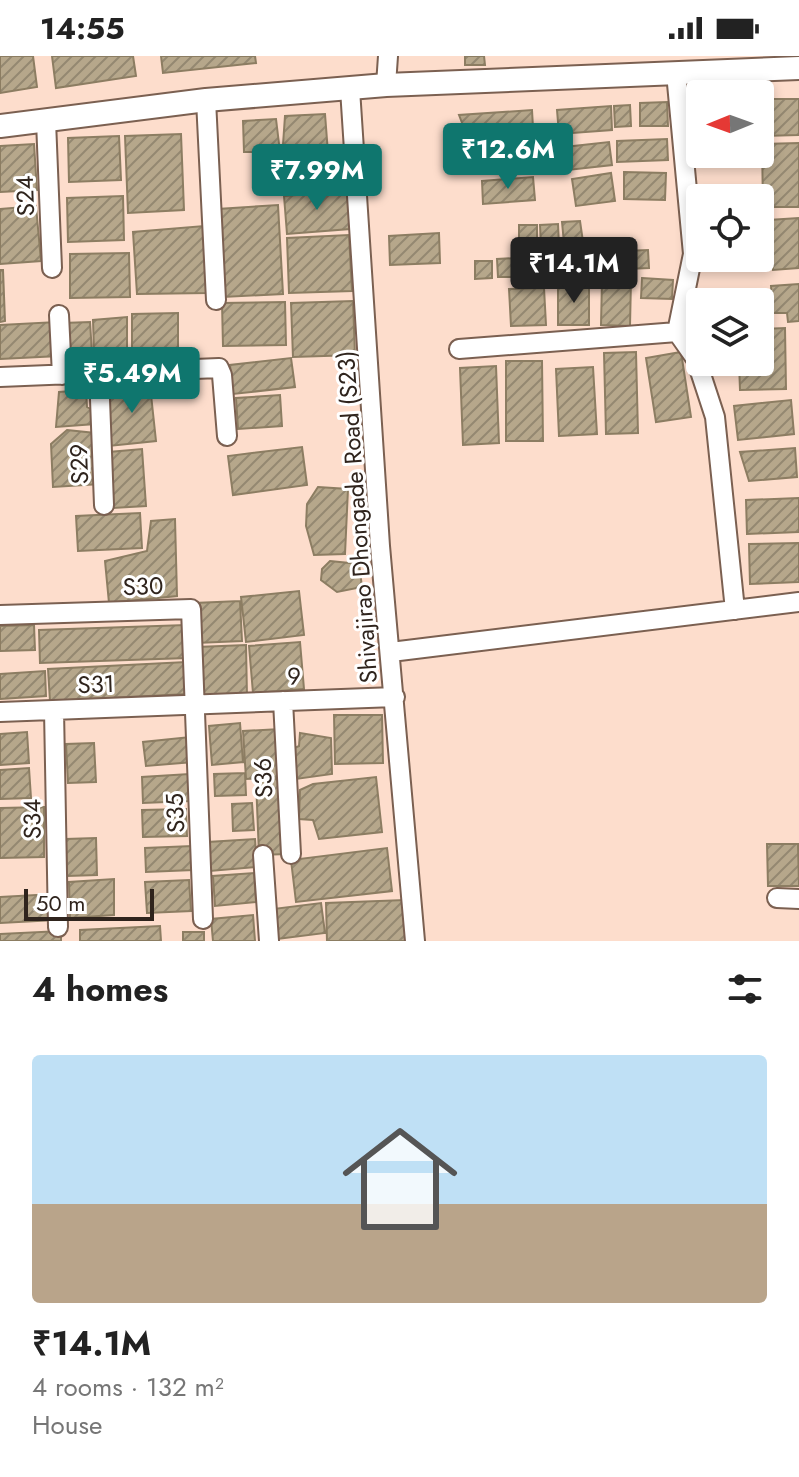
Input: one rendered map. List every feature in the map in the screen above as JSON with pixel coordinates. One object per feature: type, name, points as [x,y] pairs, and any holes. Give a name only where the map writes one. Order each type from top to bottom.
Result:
[{"type":"street","points":[[386,85],[388,56]]},
{"type":"street","points":[[0,126],[206,100],[386,85],[676,73],[701,64],[799,68]]},
{"type":"street","points":[[676,73],[693,254],[677,332],[696,359],[715,417],[735,610]]},
{"type":"street","name":"Shivajirao Dhongade Road (S23)","points":[[350,89],[380,546],[415,941]]},
{"type":"street","points":[[206,100],[216,300]]},
{"type":"street","name":"S24","points":[[46,121],[52,268]]},
{"type":"street","points":[[59,315],[62,375]]},
{"type":"street","points":[[459,349],[677,332]]},
{"type":"street","points":[[0,377],[219,368],[227,436]]},
{"type":"street","name":"S29","points":[[99,373],[104,505]]},
{"type":"street","points":[[391,652],[799,602]]},
{"type":"street","name":"S30","points":[[0,615],[191,609],[194,704]]},
{"type":"street","name":"9","points":[[194,704],[395,697]]},
{"type":"street","name":"S36","points":[[283,701],[291,854]]},
{"type":"street","name":"S31","points":[[0,712],[194,704]]},
{"type":"street","name":"S35","points":[[194,704],[203,919]]},
{"type":"street","name":"S34","points":[[54,710],[58,927]]},
{"type":"street","points":[[263,855],[269,941]]},
{"type":"street","points":[[777,898],[799,899]]},
{"type":"building","points":[[0,56],[33,56],[37,87],[0,93]]},
{"type":"building","points":[[52,56],[133,56],[136,76],[56,88]]},
{"type":"building","points":[[161,56],[255,56],[256,63],[163,73]]},
{"type":"building","points":[[465,56],[484,56],[485,65],[465,65]]},
{"type":"building","points":[[774,99],[799,99],[799,135],[774,136]]},
{"type":"building","points":[[667,102],[668,126],[640,126],[640,103]]},
{"type":"building","points":[[630,105],[631,126],[615,127],[614,106]]},
{"type":"building","points":[[611,106],[612,130],[559,134],[557,110]]},
{"type":"building","points":[[532,110],[535,163],[479,167],[459,115]]},
{"type":"building","points":[[325,114],[328,153],[346,185],[280,188],[285,116]]},
{"type":"building","points":[[276,119],[280,152],[244,152],[243,121]]},
{"type":"building","points":[[181,134],[184,210],[128,213],[125,136]]},
{"type":"building","points":[[119,136],[121,180],[69,182],[68,138]]},
{"type":"building","points":[[667,139],[668,160],[617,162],[617,141]]},
{"type":"building","points":[[609,142],[612,165],[568,170],[565,147]]},
{"type":"building","points":[[799,143],[799,207],[774,207],[774,184],[763,184],[762,168],[774,168],[774,144]]},
{"type":"building","points":[[34,144],[37,190],[0,192],[0,146]]},
{"type":"building","points":[[624,172],[666,173],[665,200],[624,199]]},
{"type":"building","points":[[611,173],[615,201],[576,206],[572,179]]},
{"type":"building","points":[[533,177],[535,200],[483,204],[482,181]]},
{"type":"building","points":[[347,191],[350,229],[287,234],[284,196]]},
{"type":"building","points":[[123,196],[124,240],[68,242],[67,198]]},
{"type":"building","points":[[278,205],[283,294],[223,297],[218,209]]},
{"type":"building","points":[[36,206],[41,261],[0,264],[0,209]]},
{"type":"building","points":[[799,218],[799,268],[774,270],[774,220]]},
{"type":"building","points":[[580,221],[583,242],[564,243],[562,222]]},
{"type":"building","points":[[558,224],[559,246],[541,247],[540,225]]},
{"type":"building","points":[[519,225],[537,225],[537,244],[519,245]]},
{"type":"building","points":[[204,226],[208,293],[137,294],[133,232]]},
{"type":"building","points":[[439,233],[440,263],[390,265],[389,236]]},
{"type":"building","points":[[349,235],[352,291],[289,293],[287,238]]},
{"type":"building","points":[[648,250],[649,268],[626,269],[625,251]]},
{"type":"building","points":[[580,251],[601,252],[600,275],[579,274]]},
{"type":"building","points":[[129,253],[130,297],[70,298],[70,254]]},
{"type":"building","points":[[556,254],[558,271],[520,274],[519,257]]},
{"type":"building","points":[[517,258],[518,277],[498,277],[497,259]]},
{"type":"building","points":[[475,261],[492,261],[492,278],[475,279]]},
{"type":"building","points":[[0,270],[3,270],[5,321],[0,322]]},
{"type":"building","points":[[642,278],[673,280],[672,299],[641,298]]},
{"type":"building","points":[[602,280],[631,280],[630,326],[601,325]]},
{"type":"building","points":[[799,284],[799,321],[788,322],[787,313],[774,313],[774,288],[771,286]]},
{"type":"building","points":[[558,285],[589,285],[589,325],[558,325]]},
{"type":"building","points":[[544,288],[546,325],[511,326],[509,289]]},
{"type":"building","points":[[353,301],[355,355],[293,357],[291,303]]},
{"type":"building","points":[[285,302],[286,345],[223,346],[222,303]]},
{"type":"building","points":[[178,313],[178,351],[132,351],[132,314]]},
{"type":"building","points":[[127,317],[127,352],[94,352],[93,320]]},
{"type":"building","points":[[57,322],[59,356],[0,359],[0,325]]},
{"type":"building","points":[[90,322],[92,353],[64,355],[63,323]]},
{"type":"building","points":[[774,328],[785,328],[786,389],[740,390],[740,376],[774,376]]},
{"type":"building","points":[[636,352],[638,433],[606,434],[604,353]]},
{"type":"building","points":[[681,352],[691,417],[656,422],[646,358]]},
{"type":"building","points":[[291,358],[295,387],[233,394],[230,365]]},
{"type":"building","points":[[506,361],[542,361],[543,441],[506,441]]},
{"type":"building","points":[[496,366],[499,443],[463,445],[460,368]]},
{"type":"building","points":[[593,367],[597,434],[559,436],[556,369]]},
{"type":"building","points":[[133,376],[149,376],[156,441],[109,446],[106,400],[129,392]]},
{"type":"building","points":[[86,390],[87,407],[94,411],[95,424],[56,427],[59,392]]},
{"type":"building","points":[[280,395],[282,426],[238,429],[236,398]]},
{"type":"building","points":[[791,400],[794,434],[738,440],[734,406]]},
{"type":"building","points":[[67,430],[95,433],[100,484],[53,487],[51,444]]},
{"type":"building","points":[[302,447],[307,485],[233,495],[228,456]]},
{"type":"building","points":[[795,448],[797,477],[749,481],[740,452]]},
{"type":"building","points":[[142,449],[146,506],[113,508],[109,452]]},
{"type":"building","points":[[318,487],[348,489],[345,554],[314,555],[306,526],[307,504]]},
{"type":"building","points":[[799,498],[799,532],[747,534],[746,500]]},
{"type":"building","points":[[140,513],[142,548],[78,551],[76,516]]},
{"type":"building","points":[[175,519],[177,596],[109,603],[105,561],[147,551],[151,521]]},
{"type":"building","points":[[799,543],[799,582],[750,584],[749,544]]},
{"type":"building","points":[[330,561],[359,564],[362,587],[337,592],[321,580],[322,569]]},
{"type":"building","points":[[299,591],[304,635],[246,642],[241,597]]},
{"type":"building","points":[[240,601],[242,641],[196,643],[194,603]]},
{"type":"building","points":[[34,625],[35,650],[0,651],[0,626]]},
{"type":"building","points":[[186,625],[188,658],[40,663],[39,630]]},
{"type":"building","points":[[300,642],[304,689],[253,693],[249,646]]},
{"type":"building","points":[[246,645],[247,697],[199,698],[197,647]]},
{"type":"building","points":[[186,662],[188,694],[50,701],[48,669]]},
{"type":"building","points":[[45,671],[46,696],[0,699],[0,674]]},
{"type":"building","points":[[334,715],[382,715],[383,763],[335,764]]},
{"type":"building","points":[[240,723],[243,762],[212,765],[209,726]]},
{"type":"building","points":[[280,729],[283,777],[246,779],[243,731]]},
{"type":"building","points":[[27,732],[29,763],[0,765],[0,734]]},
{"type":"building","points":[[300,733],[331,738],[332,774],[296,779],[290,750],[299,746]]},
{"type":"building","points":[[190,737],[193,762],[146,766],[143,742]]},
{"type":"building","points":[[94,743],[96,782],[68,783],[66,744]]},
{"type":"building","points":[[29,768],[31,798],[0,799],[0,770]]},
{"type":"building","points":[[245,773],[246,795],[215,796],[214,774]]},
{"type":"building","points":[[189,774],[190,801],[143,803],[142,777]]},
{"type":"building","points":[[376,777],[382,832],[319,839],[313,820],[299,819],[300,790],[313,784]]},
{"type":"building","points":[[284,779],[287,854],[259,855],[256,780]]},
{"type":"building","points":[[252,803],[254,830],[233,831],[232,804]]},
{"type":"building","points":[[44,807],[44,857],[0,858],[0,808]]},
{"type":"building","points":[[186,809],[187,836],[143,837],[142,810]]},
{"type":"building","points":[[96,838],[97,875],[67,876],[66,839]]},
{"type":"building","points":[[255,839],[257,867],[210,871],[208,842]]},
{"type":"building","points":[[767,844],[798,844],[799,886],[768,886]]},
{"type":"building","points":[[192,846],[193,870],[146,872],[145,848]]},
{"type":"building","points":[[387,848],[392,891],[296,902],[291,860]]},
{"type":"building","points":[[254,873],[256,902],[215,906],[213,876]]},
{"type":"building","points":[[114,879],[114,915],[70,918],[69,882]]},
{"type":"building","points":[[189,880],[191,911],[147,913],[145,882]]},
{"type":"building","points":[[54,894],[55,920],[0,923],[0,897]]},
{"type":"building","points":[[405,900],[406,941],[327,941],[326,903]]},
{"type":"building","points":[[321,903],[325,933],[269,940],[265,910]]},
{"type":"building","points":[[253,915],[255,941],[213,941],[211,919]]},
{"type":"building","points":[[160,926],[161,941],[80,941],[80,930]]},
{"type":"building","points":[[61,931],[61,941],[0,941],[0,934]]},
{"type":"building","points":[[183,932],[204,932],[204,941],[183,941]]}]
